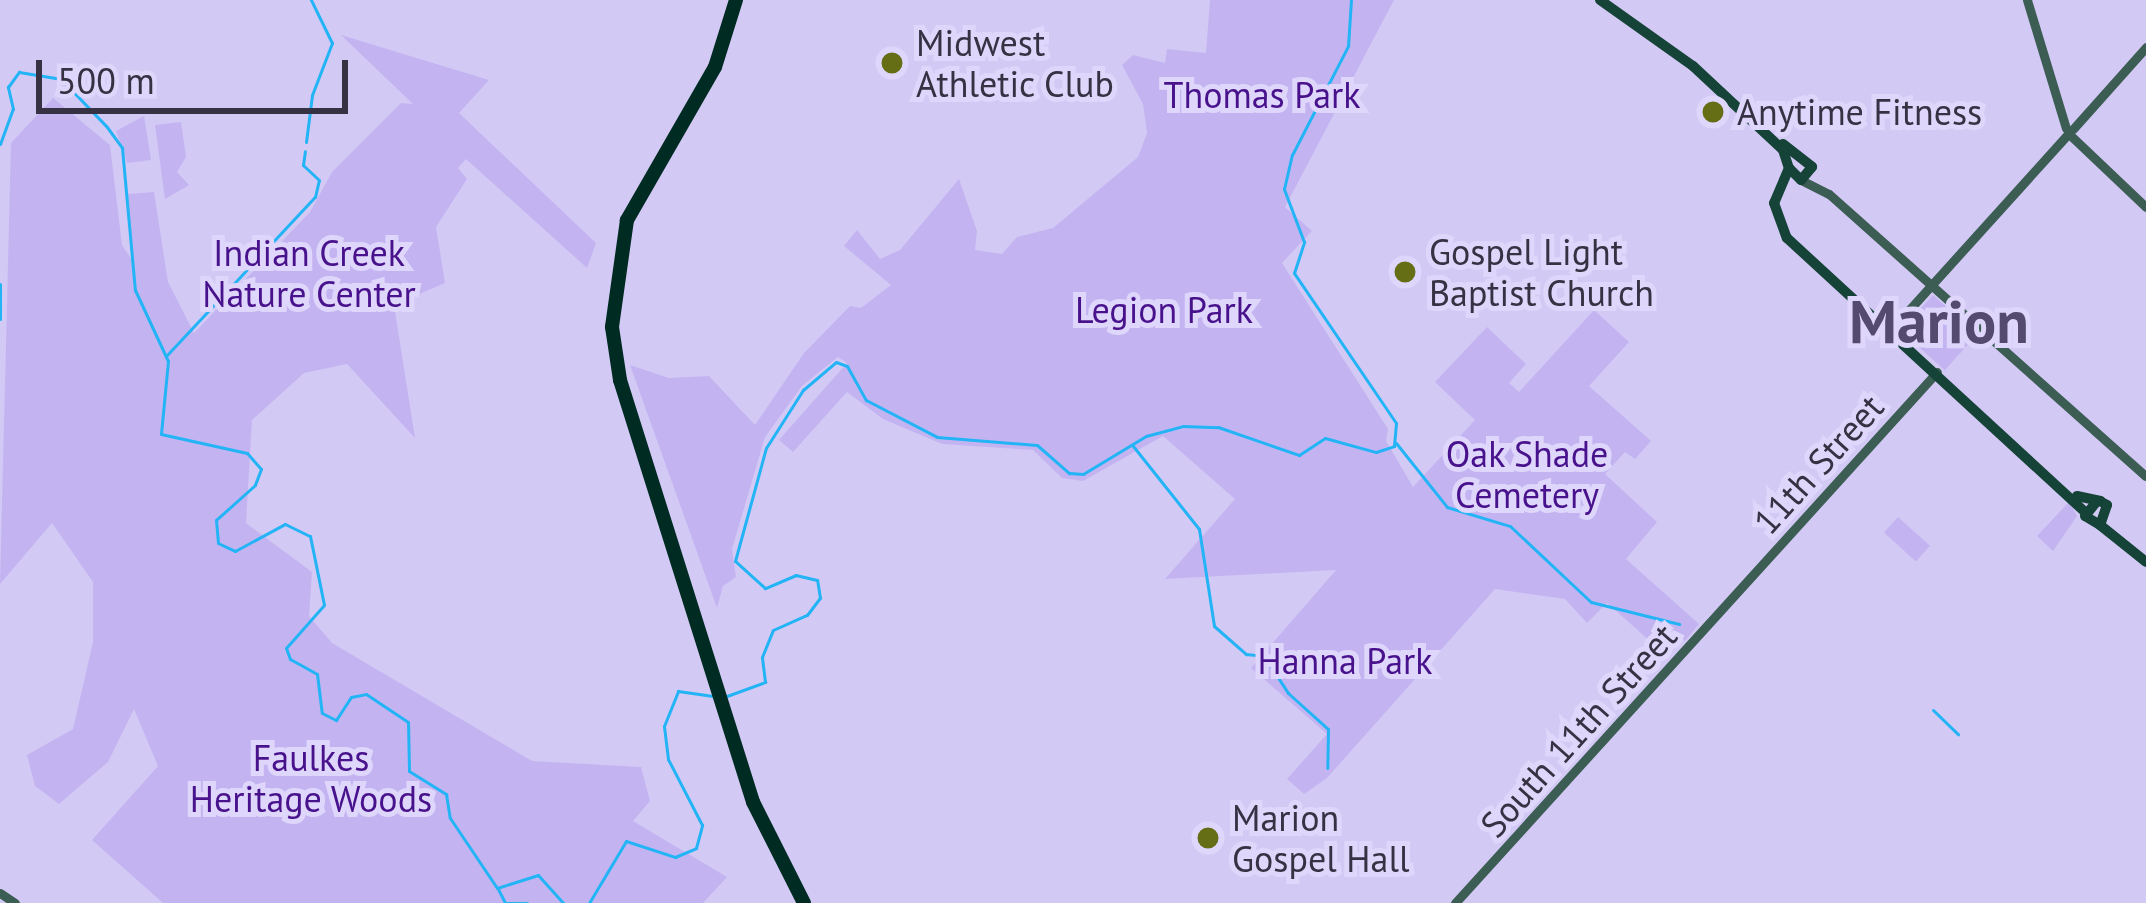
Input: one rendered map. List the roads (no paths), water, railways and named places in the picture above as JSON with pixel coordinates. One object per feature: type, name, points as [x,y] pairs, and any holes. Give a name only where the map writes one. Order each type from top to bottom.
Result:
[{"type":"highway","points":[[732,0],[715,67],[634,204],[611,299],[620,380],[700,650],[757,838],[794,903]]},
{"type":"highway","points":[[728,741],[764,835],[804,903]]},
{"type":"main road","points":[[1600,0],[1801,157],[1811,170],[1783,192],[1778,212]]},
{"type":"main road","points":[[1781,145],[1788,168],[1799,180]]},
{"type":"main road","points":[[1801,157],[1788,168],[1778,212],[1801,249],[2085,512],[2146,552]]},
{"type":"main road","points":[[2042,468],[2078,496],[2097,501]]},
{"type":"main road","points":[[2085,512],[2097,501]]},
{"type":"main road","points":[[2097,501],[2104,521],[2146,562]]},
{"type":"street","points":[[2027,0],[2069,130],[2146,207]]},
{"type":"street","points":[[1890,331],[2146,47]]},
{"type":"street","points":[[1811,170],[2146,476]]},
{"type":"street","points":[[1799,180],[1826,191],[1909,262]]},
{"type":"street","name":"11th Street","points":[[1739,592],[1936,372]]},
{"type":"street","name":"South 11th Street","points":[[1455,903],[1739,592]]},
{"type":"street","points":[[0,893],[15,903]]},
{"type":"waterway","points":[[306,142],[312,95],[332,43],[311,0]]},
{"type":"waterway","points":[[724,697],[765,682],[762,657],[773,630],[807,615],[820,598],[817,580],[796,575],[765,588],[735,561],[766,448],[803,390],[836,362],[847,366],[866,400],[937,437],[1037,445],[1069,473],[1083,474],[1146,436],[1183,426],[1218,427],[1299,455],[1325,438],[1376,452],[1394,446],[1396,423],[1294,273],[1304,242],[1284,189],[1292,155],[1348,46],[1351,0]]},
{"type":"waterway","points":[[0,144],[13,109],[8,87],[19,72],[61,79],[107,127],[122,148],[135,290],[168,361],[161,434],[247,453],[261,469],[255,485],[216,520],[218,543],[235,551],[285,524],[310,536],[324,605],[286,648],[290,659],[317,674],[322,713],[336,720],[351,697],[366,694],[408,722],[409,771],[446,794],[450,818],[497,888],[538,875],[563,903]]},
{"type":"waterway","points":[[166,356],[315,197],[319,180],[303,165],[305,151]]},
{"type":"waterway","points":[[0,284],[0,319]]},
{"type":"waterway","points":[[1396,443],[1447,507],[1510,526],[1591,602],[1679,624]]},
{"type":"waterway","points":[[1133,446],[1199,529],[1214,626],[1246,654],[1264,656],[1288,693],[1328,729],[1327,768]]},
{"type":"waterway","points":[[589,903],[626,841],[675,857],[696,848],[702,825],[668,759],[664,726],[678,691],[715,696]]},
{"type":"waterway","points":[[1933,710],[1958,734]]},
{"type":"waterway","points":[[498,889],[505,903],[527,903]]},
{"type":"place","name":"Midwest Athletic Club","points":[[892,63]]},
{"type":"place","name":"Anytime Fitness","points":[[1713,112]]},
{"type":"place","name":"Gospel Light Baptist Church","points":[[1405,272]]},
{"type":"place","name":"Marion Gospel Hall","points":[[1208,838]]},
{"type":"district","name":"Marion","points":[[1939,321]]},
{"type":"park label","name":"Thomas Park","points":[[1262,95]]},
{"type":"park label","name":"Indian Creek Nature Center","points":[[309,272]]},
{"type":"park label","name":"Legion Park","points":[[1164,310]]},
{"type":"park label","name":"Oak Shade Cemetery","points":[[1527,474]]},
{"type":"park label","name":"Hanna Park","points":[[1345,661]]},
{"type":"park label","name":"Faulkes Heritage Woods","points":[[311,778]]}]
